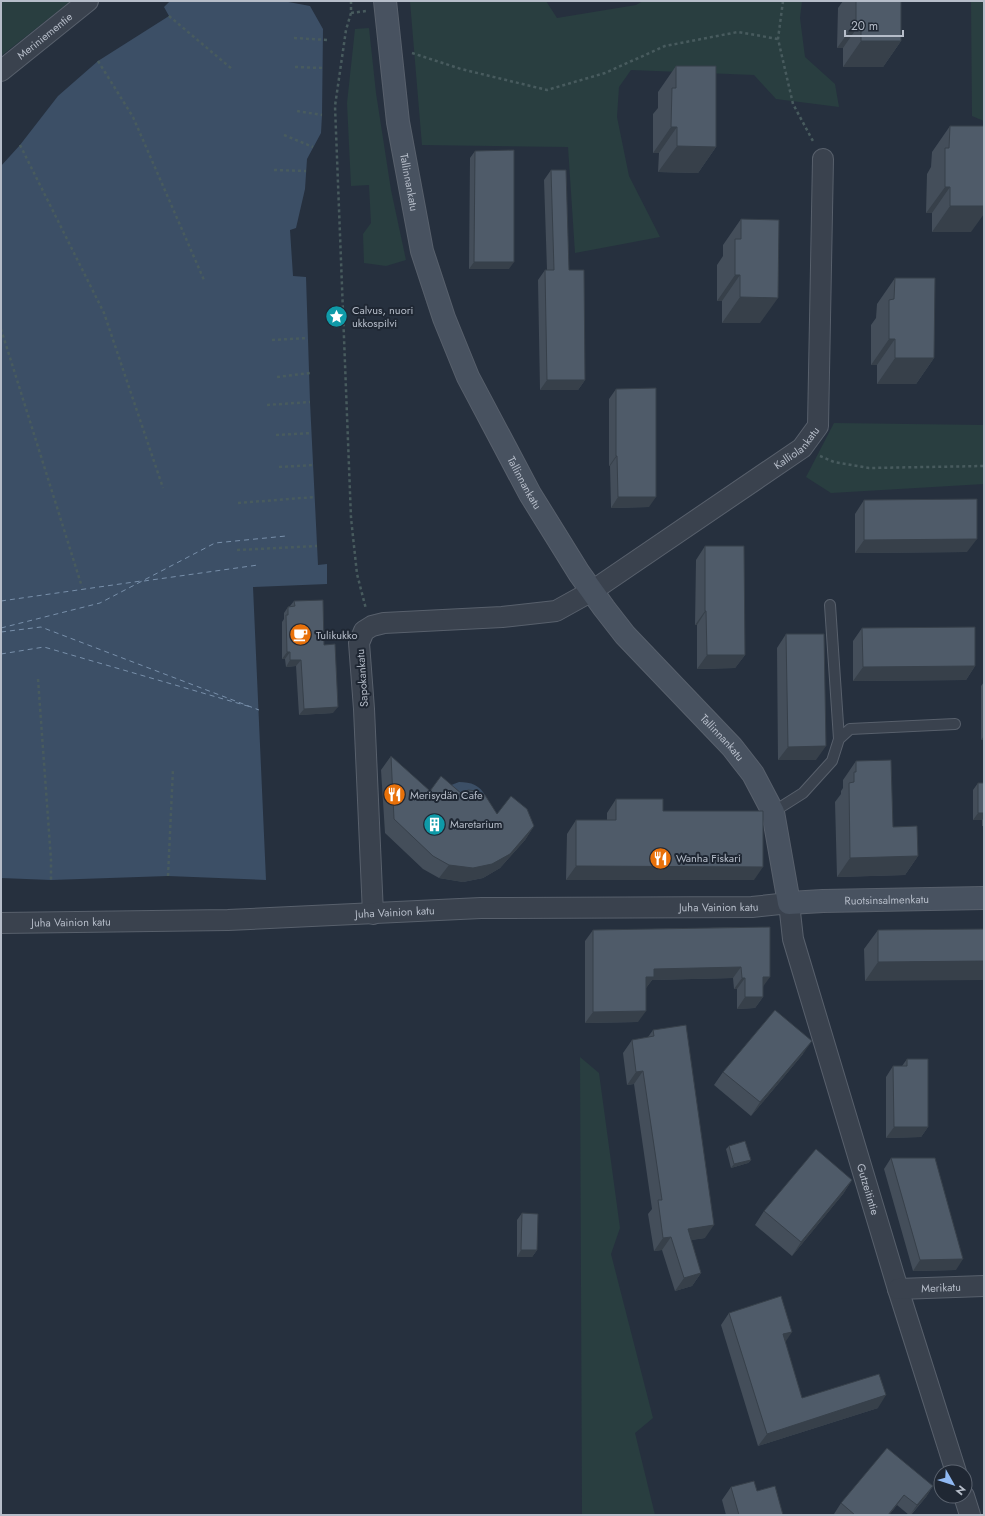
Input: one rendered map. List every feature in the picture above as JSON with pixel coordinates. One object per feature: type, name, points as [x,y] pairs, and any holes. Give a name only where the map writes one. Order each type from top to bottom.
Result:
[{"type":"street","name":"Meriniementie","points":[[1,71],[88,1]]},
{"type":"street","name":"Tallinnankatu","points":[[385,1],[398,122],[422,251],[444,318],[468,377],[530,494],[592,591],[625,635],[732,747],[753,774],[773,812],[789,903]]},
{"type":"street","name":"Kalliolankatu","points":[[592,591],[802,448],[818,426],[823,159]]},
{"type":"street","points":[[372,626],[384,623],[502,618],[556,611],[592,591]]},
{"type":"street","name":"Sapokankatu","points":[[372,626],[364,631],[359,642],[364,709],[373,914]]},
{"type":"street","name":"Ruotsinsalmenkatu","points":[[789,903],[984,898]]},
{"type":"street","name":"Juha Vainion katu","points":[[1,923],[228,920],[482,908],[752,907],[789,903]]},
{"type":"street","name":"Gutzeitintie","points":[[789,903],[793,939],[898,1289],[953,1464]]},
{"type":"street","name":"Merikatu","points":[[898,1289],[984,1286]]},
{"type":"street","points":[[967,1504],[970,1515]]},
{"type":"lane","points":[[773,812],[803,793],[832,761],[839,739],[830,605]]},
{"type":"lane","points":[[839,739],[850,729],[955,724]]},
{"type":"path","points":[[351,1],[351,13],[346,30],[335,106],[351,518],[357,574],[372,626]]},
{"type":"path","points":[[783,1],[778,39],[793,104],[823,159]]},
{"type":"path","points":[[169,16],[232,69]]},
{"type":"path","points":[[390,46],[461,69],[547,90],[605,73],[665,46],[738,32],[778,39]]},
{"type":"path","points":[[294,38],[328,40]]},
{"type":"path","points":[[98,61],[133,117],[204,280]]},
{"type":"path","points":[[295,67],[323,68]]},
{"type":"path","points":[[297,110],[322,115]]},
{"type":"path","points":[[284,135],[314,147]]},
{"type":"path","points":[[20,145],[104,313],[163,488]]},
{"type":"path","points":[[274,170],[306,171]]},
{"type":"path","points":[[1,330],[82,587]]},
{"type":"path","points":[[272,340],[308,338]]},
{"type":"path","points":[[276,377],[310,373]]},
{"type":"path","points":[[267,406],[310,402]]},
{"type":"path","points":[[276,435],[312,433]]},
{"type":"path","points":[[802,448],[834,462],[869,468],[984,466]]},
{"type":"path","points":[[279,467],[314,466]]},
{"type":"path","points":[[238,503],[315,497]]},
{"type":"path","points":[[237,550],[317,546]]},
{"type":"path","points":[[38,680],[51,860],[51,880]]},
{"type":"path","points":[[168,876],[173,769]]},
{"type":"green space","points":[[1,1],[71,1],[1,56]]},
{"type":"green space","points":[[410,1],[546,1],[557,18],[636,5],[643,1],[802,1],[800,18],[805,57],[835,84],[839,107],[776,99],[754,75],[631,70],[619,87],[617,117],[629,176],[660,237],[575,253],[568,147],[422,145]]},
{"type":"green space","points":[[971,1],[984,1],[984,121],[972,116]]},
{"type":"green space","points":[[369,28],[376,93],[391,190],[406,260],[386,266],[364,263],[363,234],[371,223],[369,185],[351,186],[347,103],[355,29]]},
{"type":"green space","points":[[834,423],[984,425],[984,484],[831,493],[806,477]]},
{"type":"green space","points":[[580,1057],[599,1073],[620,1228],[611,1254],[653,1418],[635,1433],[655,1515],[582,1515]]},
{"type":"water","points":[[170,1],[283,1],[310,6],[323,29],[321,133],[307,159],[305,189],[296,228],[290,230],[293,276],[306,277],[310,402],[318,565],[327,564],[327,584],[253,587],[266,880],[168,876],[51,880],[1,878],[1,166],[20,145],[58,96],[98,61],[169,16],[164,7]]},
{"type":"water","points":[[459,782],[475,785],[484,793],[486,797],[473,803],[441,789]]},
{"type":"building","points":[[856,1],[901,1],[901,41],[861,41],[861,22],[856,22]]},
{"type":"building","points":[[676,66],[716,66],[716,147],[677,146],[677,127],[671,127],[672,88],[676,88]]},
{"type":"building","points":[[950,126],[984,126],[984,206],[950,206],[950,187],[945,187],[945,148],[949,148]]},
{"type":"building","points":[[514,150],[514,262],[474,262],[475,151]]},
{"type":"building","points":[[551,170],[566,170],[569,270],[584,270],[585,380],[547,380],[545,270],[554,270]]},
{"type":"building","points":[[741,219],[779,220],[778,298],[740,297],[740,275],[735,275],[735,239],[741,239]]},
{"type":"building","points":[[895,278],[935,278],[934,358],[895,358],[895,339],[889,339],[889,300],[894,299]]},
{"type":"building","points":[[656,388],[656,497],[618,497],[616,456],[616,389]]},
{"type":"building","points":[[977,499],[977,539],[864,540],[864,500]]},
{"type":"building","points":[[705,546],[744,546],[745,655],[707,655]]},
{"type":"building","points":[[323,600],[324,645],[335,644],[338,707],[304,709],[301,660],[290,660],[290,652],[287,652],[286,615],[288,615],[288,607],[295,606],[294,601]]},
{"type":"building","points":[[975,627],[975,666],[863,667],[862,628]]},
{"type":"building","points":[[786,634],[824,634],[826,746],[788,747]]},
{"type":"building","name":"Maretarium","points":[[391,756],[430,791],[441,776],[462,794],[468,790],[477,791],[485,795],[497,814],[511,796],[527,809],[534,826],[510,854],[492,864],[473,868],[449,865],[433,856],[394,819]]},
{"type":"building","points":[[891,760],[893,827],[917,826],[918,856],[850,858],[849,783],[854,782],[856,761]]},
{"type":"building","points":[[978,783],[984,783],[984,813],[978,813]]},
{"type":"building","name":"Wanha Fiskari","points":[[616,799],[663,799],[663,811],[763,811],[763,867],[576,866],[576,820],[616,820]]},
{"type":"building","points":[[770,927],[770,977],[763,977],[763,997],[745,997],[745,978],[742,978],[741,967],[654,969],[654,977],[646,977],[646,1011],[593,1012],[593,930]]},
{"type":"building","points":[[984,929],[984,961],[878,962],[878,930]]},
{"type":"building","points":[[775,1010],[812,1041],[760,1102],[723,1072]]},
{"type":"building","points":[[686,1025],[714,1225],[688,1229],[701,1273],[684,1278],[671,1237],[663,1238],[658,1200],[662,1200],[643,1071],[636,1072],[632,1040],[654,1036],[653,1030]]},
{"type":"building","points":[[907,1059],[928,1059],[928,1127],[894,1127],[893,1066],[907,1066]]},
{"type":"building","points":[[745,1141],[751,1160],[734,1164],[729,1146]]},
{"type":"building","points":[[816,1149],[852,1180],[801,1242],[764,1211]]},
{"type":"building","points":[[891,1158],[935,1158],[963,1259],[920,1260]]},
{"type":"building","points":[[522,1213],[538,1214],[537,1250],[521,1250]]},
{"type":"building","points":[[781,1296],[792,1332],[783,1334],[802,1398],[879,1374],[886,1395],[767,1434],[729,1313]]},
{"type":"building","points":[[887,1448],[933,1486],[917,1505],[904,1495],[888,1515],[855,1515],[841,1503]]},
{"type":"building","points":[[754,1481],[757,1491],[775,1486],[783,1515],[739,1515],[731,1487]]},
{"type":"ferry route","points":[[1,628],[100,603],[215,543],[286,536]]},
{"type":"ferry route","points":[[144,581],[258,565]]},
{"type":"ferry route","points":[[1,601],[141,581]]},
{"type":"ferry route","points":[[1,632],[41,627],[259,710]]},
{"type":"ferry route","points":[[1,654],[44,647],[251,707]]},
{"type":"place","name":"Calvus, nuori ukkospilvi","points":[[336,316]]},
{"type":"place","name":"Tulikukko","points":[[301,635]]},
{"type":"place","name":"Merisydän Cafe","points":[[395,795]]},
{"type":"place","name":"Maretarium","points":[[435,824]]},
{"type":"place","name":"Wanha Fiskari","points":[[660,858]]}]
